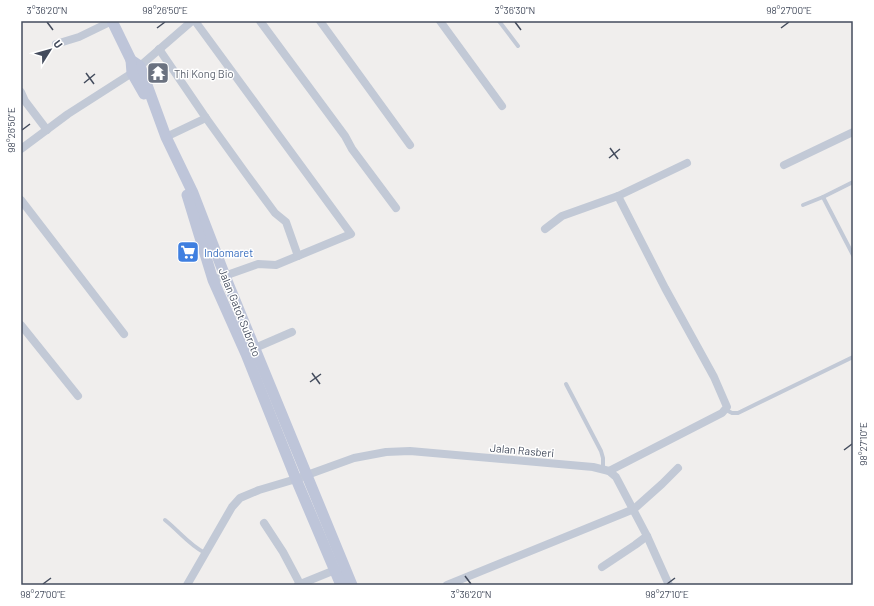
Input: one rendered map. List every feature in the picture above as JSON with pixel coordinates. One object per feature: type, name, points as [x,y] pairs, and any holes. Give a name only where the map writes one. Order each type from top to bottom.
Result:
[{"type":"main road","name":"Jalan Gatot Subroto","points":[[112,21],[166,137],[255,348],[352,585]]},
{"type":"main road","points":[[134,66],[145,96],[190,194],[214,280],[341,585]]},
{"type":"street","points":[[56,44],[79,37],[112,21]]},
{"type":"street","points":[[21,149],[134,66],[160,49],[194,21],[351,234],[276,265],[258,264],[214,280]]},
{"type":"street","points":[[260,21],[345,136],[352,150],[396,208]]},
{"type":"street","points":[[320,21],[410,145]]},
{"type":"street","points":[[440,21],[502,106]]},
{"type":"street","points":[[160,49],[206,118],[275,214],[286,222],[298,256]]},
{"type":"street","points":[[21,92],[25,101],[47,130]]},
{"type":"street","points":[[166,137],[206,118]]},
{"type":"street","points":[[784,165],[853,132]]},
{"type":"street","points":[[546,229],[562,216],[618,196],[687,163]]},
{"type":"street","points":[[618,196],[665,288],[714,377],[727,407],[722,413],[606,470],[616,477],[634,509],[668,585]]},
{"type":"street","points":[[21,200],[124,334]]},
{"type":"street","points":[[21,325],[78,396]]},
{"type":"street","points":[[255,348],[292,332]]},
{"type":"street","name":"Jalan Rasberi","points":[[186,585],[206,554],[232,507],[240,498],[259,490],[296,480],[354,458],[386,452],[410,451],[593,467],[606,470]]},
{"type":"street","points":[[447,585],[634,509],[678,468]]},
{"type":"street","points":[[264,523],[283,552],[299,585],[335,570]]},
{"type":"street","points":[[602,567],[647,536]]},
{"type":"lane","points":[[499,21],[518,46]]},
{"type":"lane","points":[[803,204],[823,197],[853,182]]},
{"type":"lane","points":[[823,197],[853,255]]},
{"type":"lane","points":[[726,410],[732,413],[738,413],[853,357]]},
{"type":"lane","points":[[566,384],[601,451],[606,470]]},
{"type":"lane","points":[[165,520],[194,547],[206,554]]},
{"type":"place","name":"Thi Kong Bio","points":[[158,73]]},
{"type":"place","name":"Indomaret","points":[[188,252]]}]
